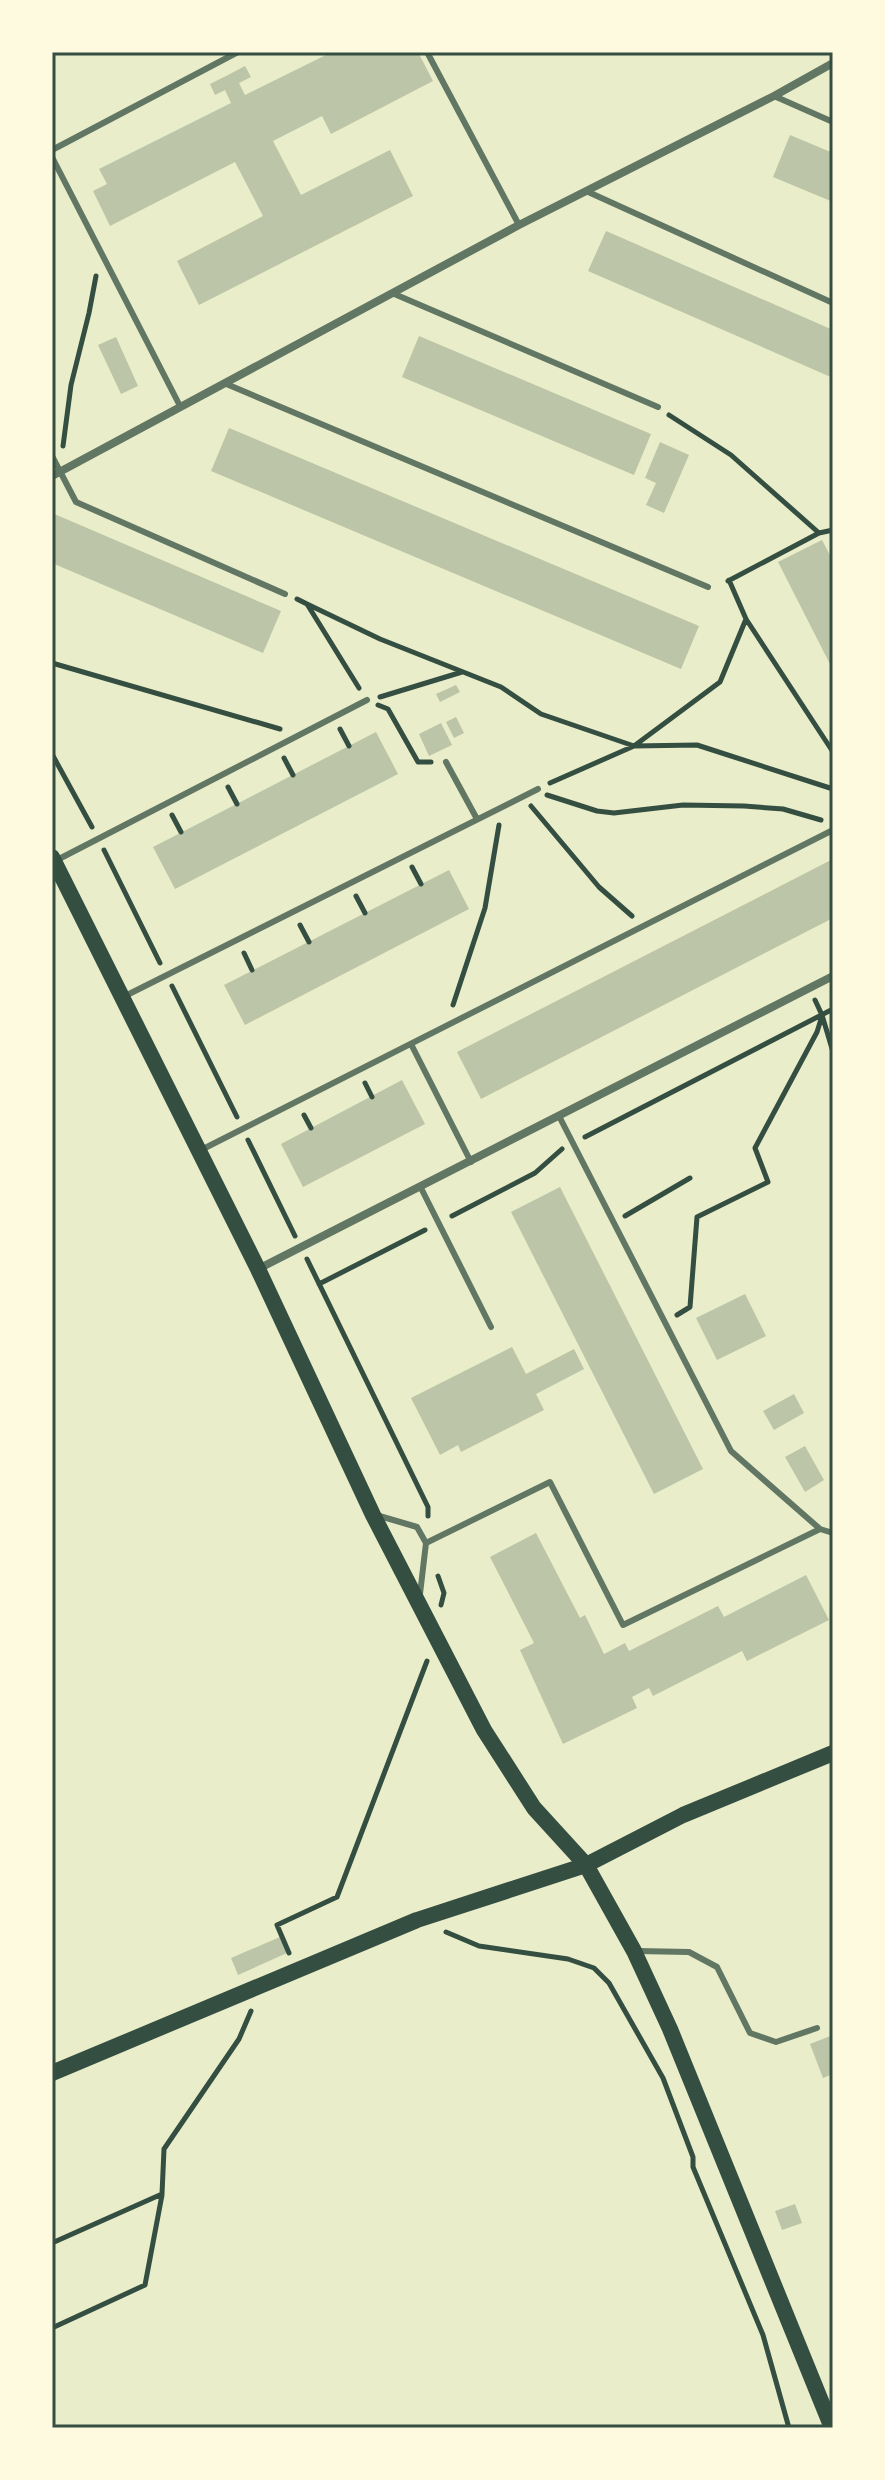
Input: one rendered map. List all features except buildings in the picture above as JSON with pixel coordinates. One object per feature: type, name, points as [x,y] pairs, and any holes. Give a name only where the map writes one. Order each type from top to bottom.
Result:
[{"type":"main road","points":[[53,859],[258,1269],[373,1515],[484,1730],[534,1808],[586,1865],[634,1951],[670,2029],[832,2428]]},
{"type":"main road","points":[[52,2073],[417,1920],[586,1865],[683,1815],[833,1753]]},
{"type":"street","points":[[56,473],[519,225],[833,63]]},
{"type":"street","points":[[258,1269],[833,976]]},
{"type":"lane","points":[[52,150],[238,52]]},
{"type":"lane","points":[[427,52],[519,225]]},
{"type":"lane","points":[[774,96],[833,122]]},
{"type":"lane","points":[[52,157],[180,406]]},
{"type":"lane","points":[[586,191],[833,303]]},
{"type":"lane","points":[[392,293],[658,407]]},
{"type":"lane","points":[[224,383],[708,587]]},
{"type":"lane","points":[[52,456],[56,473],[76,502],[285,594]]},
{"type":"lane","points":[[53,859],[98,839],[367,700]]},
{"type":"lane","points":[[446,762],[477,819]]},
{"type":"lane","points":[[122,997],[534,790]]},
{"type":"lane","points":[[199,1151],[644,926],[831,827]]},
{"type":"lane","points":[[411,1044],[471,1162]]},
{"type":"lane","points":[[559,1116],[731,1451],[820,1529],[833,1533]]},
{"type":"lane","points":[[421,1188],[491,1327]]},
{"type":"lane","points":[[426,1543],[550,1482],[623,1625],[820,1529]]},
{"type":"lane","points":[[373,1515],[417,1527],[426,1543],[419,1602]]},
{"type":"lane","points":[[634,1951],[689,1952],[717,1967],[750,2033],[776,2042],[817,2028]]},
{"type":"path","points":[[56,473],[100,249]]},
{"type":"path","points":[[658,407],[731,455],[819,533]]},
{"type":"path","points":[[708,587],[729,580],[819,533],[833,530]]},
{"type":"path","points":[[729,580],[746,619],[833,752]]},
{"type":"path","points":[[285,594],[380,639],[501,687],[541,714],[634,746],[697,745],[833,789]]},
{"type":"path","points":[[307,604],[367,700],[388,709],[418,762],[446,762]]},
{"type":"path","points":[[534,790],[634,746],[720,682],[746,619]]},
{"type":"path","points":[[52,663],[300,735]]},
{"type":"path","points":[[367,700],[464,671]]},
{"type":"path","points":[[52,754],[166,974],[428,1507],[426,1543],[444,1593],[436,1635],[337,1897],[277,1925],[291,1960]]},
{"type":"path","points":[[534,790],[597,811],[614,813],[683,805],[744,806],[783,809],[831,827]]},
{"type":"path","points":[[522,796],[599,887],[644,926]]},
{"type":"path","points":[[449,1025],[485,908],[496,833],[505,805]]},
{"type":"path","points":[[809,989],[822,1015],[833,1052]]},
{"type":"path","points":[[664,1322],[690,1307],[697,1217],[768,1182],[755,1148],[817,1032],[822,1015]]},
{"type":"path","points":[[613,1223],[690,1178]]},
{"type":"path","points":[[417,1920],[479,1946],[568,1959],[594,1968],[609,1983],[663,2078],[693,2157],[693,2167],[763,2335],[789,2428]]},
{"type":"path","points":[[52,2328],[145,2285],[162,2194],[164,2149],[239,2039],[262,1987]]},
{"type":"path","points":[[52,2243],[162,2194]]}]
